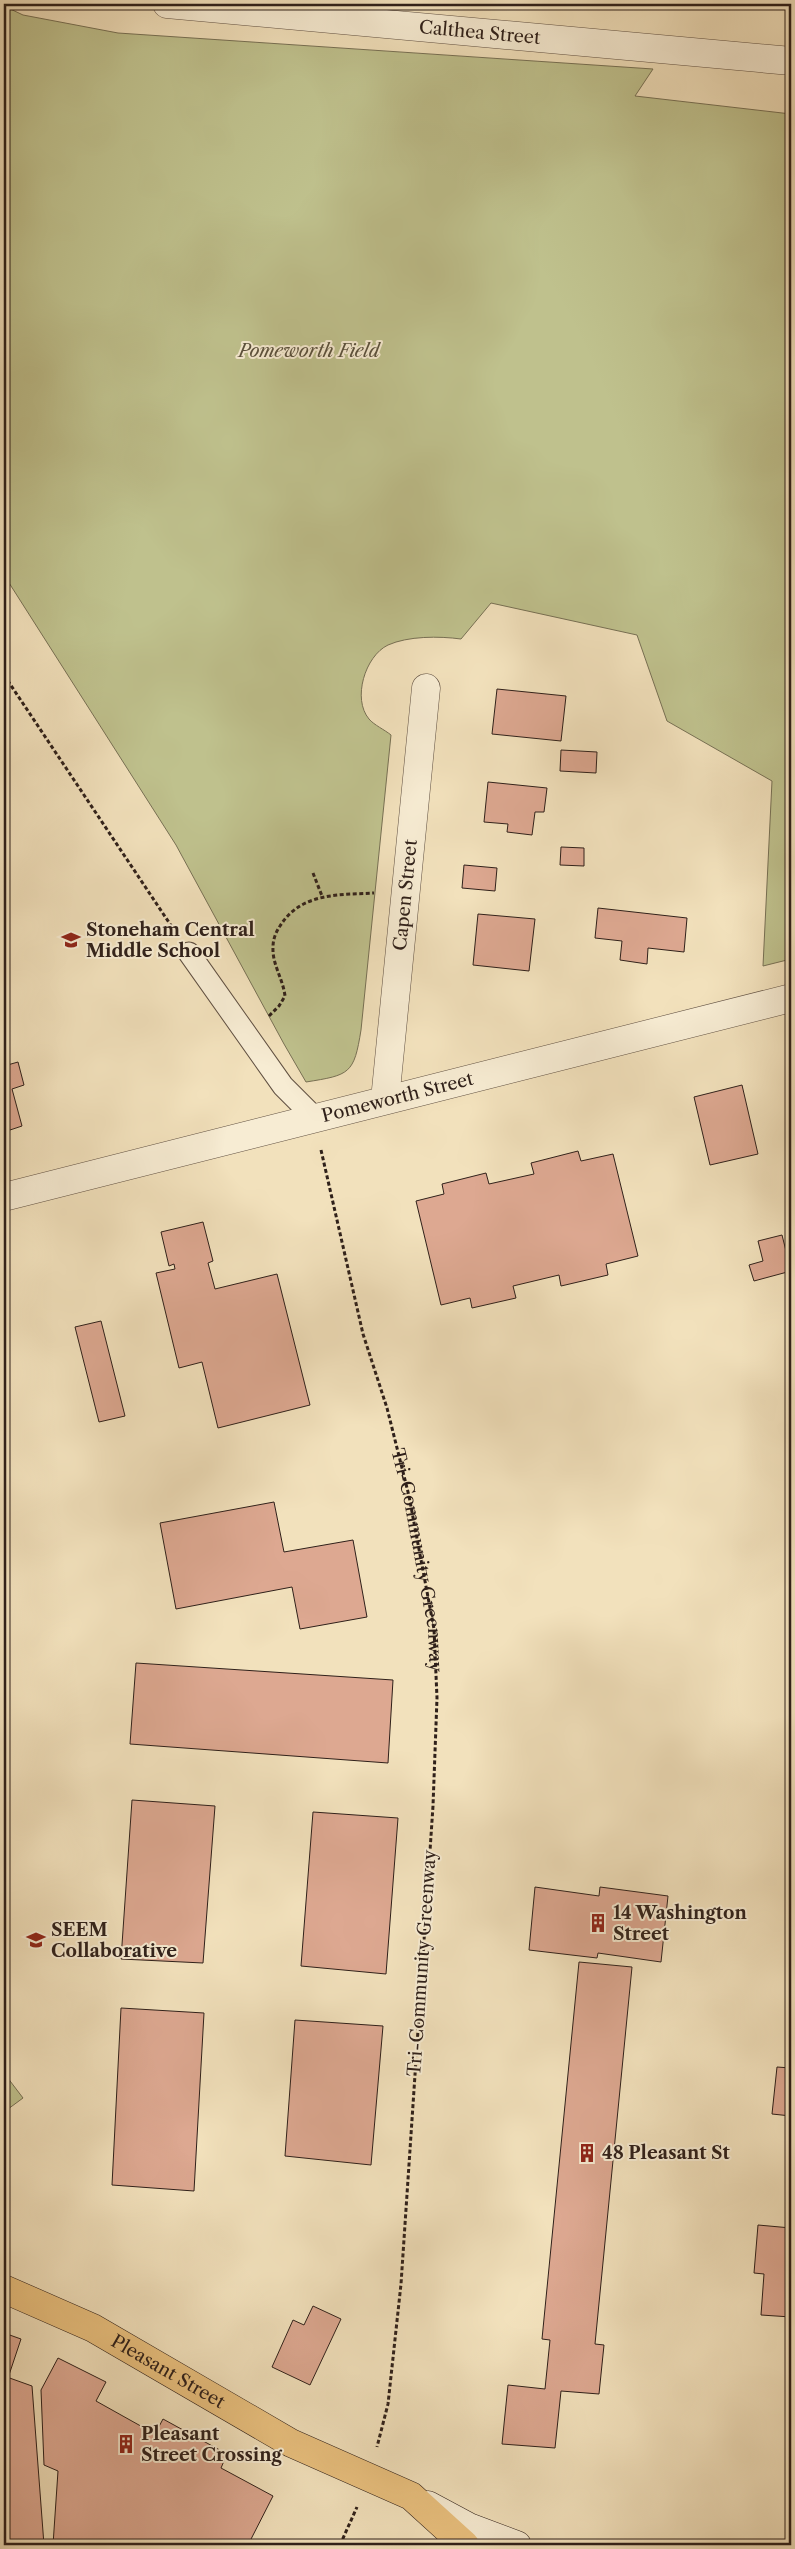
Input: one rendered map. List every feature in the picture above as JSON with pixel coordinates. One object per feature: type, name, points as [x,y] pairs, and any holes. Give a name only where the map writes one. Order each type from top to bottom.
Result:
[{"type":"main road","name":"Pleasant Street","points":[[4,2289],[93,2328],[291,2443],[411,2496],[466,2545]]},
{"type":"street","name":"Calthea Street","points":[[167,4],[791,61]]},
{"type":"street","name":"Capen Street","points":[[385,1100],[426,688]]},
{"type":"street","name":"Pomeworth Street","points":[[4,1197],[791,998]]},
{"type":"street","name":"Pleasant Street","points":[[411,2496],[469,2527],[516,2545]]},
{"type":"lane","points":[[189,953],[283,1086],[314,1118]]},
{"type":"path","points":[[4,675],[189,953]]},
{"type":"path","points":[[313,873],[322,896]]},
{"type":"path","points":[[247,1033],[279,1006],[285,996],[272,948],[277,931],[296,909],[322,896],[375,893]]},
{"type":"path","name":"Tri-Community Greenway","points":[[314,1118],[363,1334],[387,1408],[409,1496],[434,1629],[437,1698],[433,1806],[402,2284],[388,2404],[370,2478],[340,2545]]},
{"type":"green space","name":"Pomeworth Field","points":[[4,6],[23,15],[118,33],[653,69],[635,96],[791,114],[791,959],[763,966],[772,781],[667,721],[637,635],[491,603],[461,639],[443,637],[396,642],[380,651],[367,668],[361,690],[364,711],[371,721],[391,735],[361,1030],[356,1056],[347,1070],[332,1077],[306,1082],[176,845],[4,575]]},
{"type":"green space","points":[[4,2073],[23,2098],[4,2112]]},
{"type":"building","points":[[497,689],[566,696],[561,741],[492,734]]},
{"type":"building","points":[[561,750],[597,752],[596,773],[560,771]]},
{"type":"building","points":[[488,782],[547,788],[544,812],[535,812],[532,835],[507,832],[508,824],[484,822]]},
{"type":"building","points":[[561,847],[584,848],[584,866],[560,865]]},
{"type":"building","points":[[464,865],[497,868],[495,891],[462,888]]},
{"type":"building","points":[[598,908],[687,918],[684,952],[648,948],[647,964],[620,960],[622,941],[595,938]]},
{"type":"building","points":[[478,914],[535,919],[529,971],[473,965]]},
{"type":"building","points":[[18,1062],[24,1085],[12,1089],[22,1126],[4,1132],[4,1066]]},
{"type":"building","points":[[742,1085],[758,1154],[710,1165],[694,1097]]},
{"type":"building","points":[[578,1151],[581,1161],[613,1154],[638,1256],[606,1264],[608,1275],[561,1286],[559,1275],[513,1286],[516,1298],[472,1308],[470,1298],[441,1305],[416,1201],[444,1194],[442,1184],[486,1173],[489,1184],[534,1174],[531,1163]]},
{"type":"building","points":[[203,1222],[213,1261],[208,1263],[215,1289],[277,1274],[310,1405],[218,1428],[202,1362],[179,1368],[156,1273],[175,1269],[174,1264],[169,1266],[161,1232]]},
{"type":"building","points":[[782,1235],[791,1271],[754,1281],[749,1265],[763,1261],[758,1241]]},
{"type":"building","points":[[101,1321],[125,1416],[99,1422],[75,1327]]},
{"type":"building","points":[[274,1502],[284,1552],[353,1540],[367,1617],[300,1629],[292,1587],[176,1609],[160,1523]]},
{"type":"building","points":[[136,1663],[393,1680],[388,1763],[130,1744]]},
{"type":"building","points":[[132,1800],[215,1806],[203,1963],[121,1959]]},
{"type":"building","points":[[313,1812],[398,1818],[386,1974],[301,1966]]},
{"type":"building","name":"14 Washington Street","points":[[535,1887],[599,1896],[600,1887],[668,1896],[661,1962],[598,1953],[597,1958],[529,1950]]},
{"type":"building","name":"48 Pleasant St","points":[[579,1962],[632,1967],[595,2344],[604,2345],[599,2394],[561,2391],[555,2448],[502,2444],[508,2385],[545,2389],[550,2340],[542,2339]]},
{"type":"building","points":[[121,2008],[204,2013],[194,2191],[112,2185]]},
{"type":"building","points":[[295,2020],[383,2026],[371,2165],[285,2156]]},
{"type":"building","points":[[777,2067],[791,2068],[791,2116],[772,2114]]},
{"type":"building","points":[[758,2225],[791,2228],[791,2317],[761,2315],[764,2274],[754,2273]]},
{"type":"building","points":[[313,2306],[341,2319],[310,2385],[272,2367],[293,2320],[304,2325]]},
{"type":"building","points":[[4,2333],[21,2339],[8,2378],[4,2376]]},
{"type":"building","name":"Pleasant Street Crossing","points":[[58,2358],[106,2382],[96,2401],[155,2434],[163,2419],[227,2454],[221,2468],[273,2496],[248,2545],[53,2545],[58,2471],[44,2465],[41,2390]]},
{"type":"building","points":[[4,2376],[32,2386],[44,2545],[4,2545]]},
{"type":"building","points":[[791,2449],[791,2480],[789,2477]]},
{"type":"place","name":"Stoneham Central Middle School","points":[[71,940]]},
{"type":"place","name":"14 Washington Street","points":[[598,1923]]},
{"type":"place","name":"SEEM Collaborative","points":[[36,1940]]},
{"type":"place","name":"48 Pleasant St","points":[[587,2153]]},
{"type":"place","name":"Pleasant Street Crossing","points":[[126,2444]]}]
